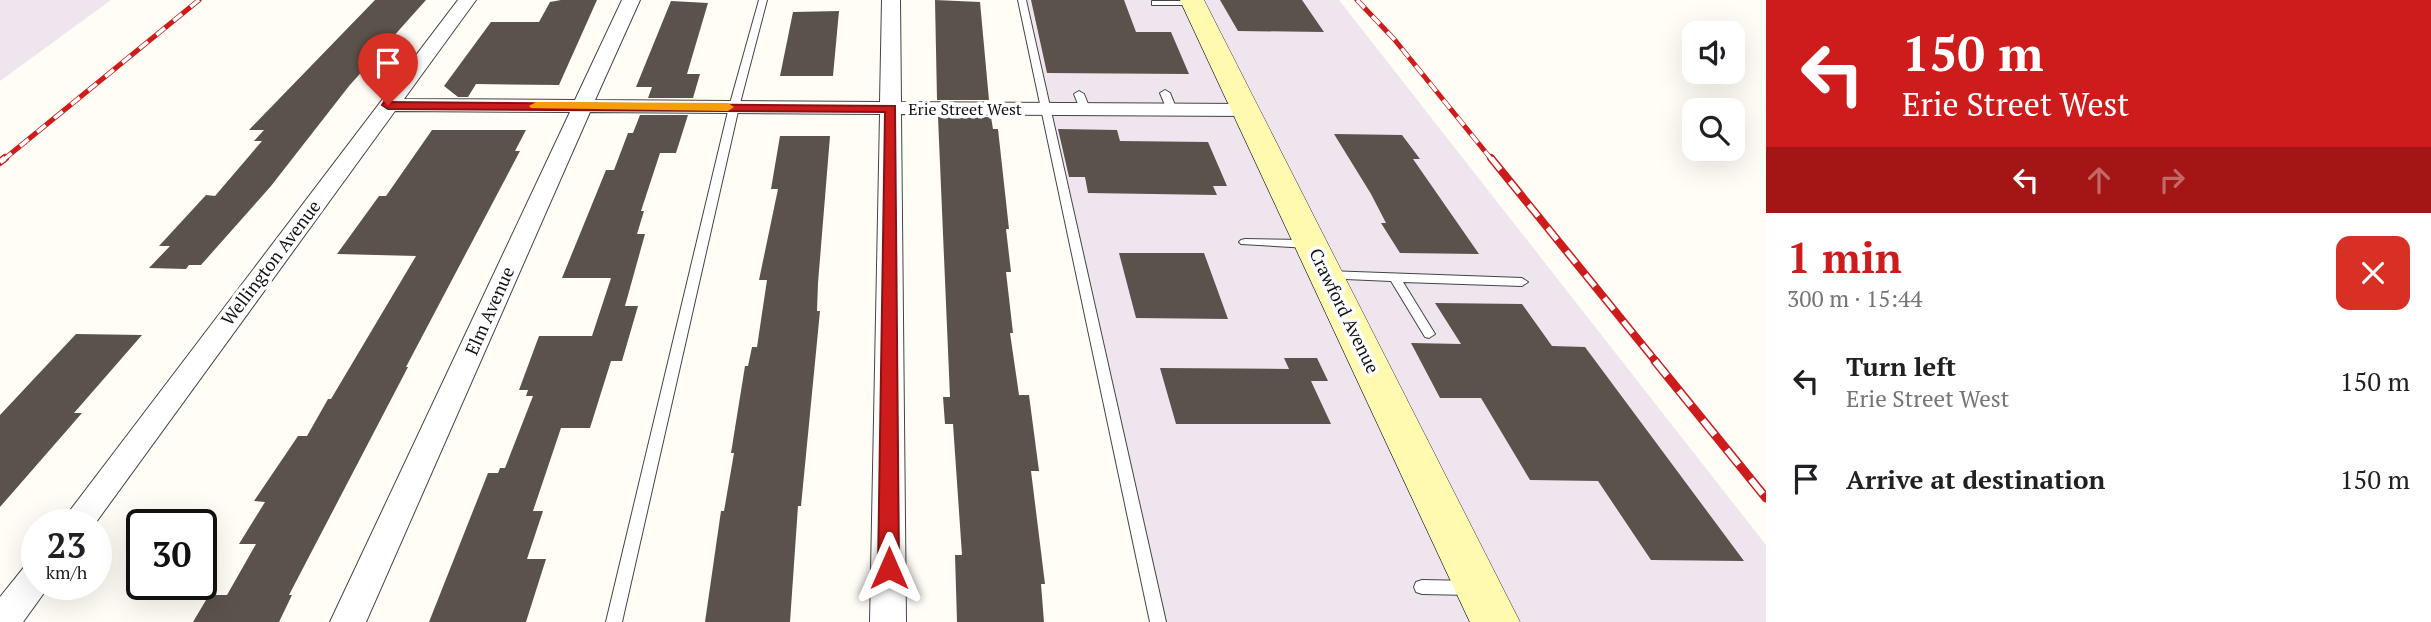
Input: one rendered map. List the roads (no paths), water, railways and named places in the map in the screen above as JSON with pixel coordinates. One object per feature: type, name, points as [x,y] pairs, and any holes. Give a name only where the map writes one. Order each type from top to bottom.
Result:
[{"type":"street","name":"Wellington Avenue","points":[[87,509],[467,0]]},
{"type":"street","name":"Elm Avenue","points":[[348,622],[632,0]]},
{"type":"street","points":[[888,622],[891,0]]},
{"type":"street","name":"Crawford Avenue","points":[[1192,1],[1495,622]]},
{"type":"street","name":"Erie Street West","points":[[388,105],[1047,109],[1082,102],[1169,102],[1247,110]]},
{"type":"street","points":[[2,622],[21,597]]},
{"type":"lane","points":[[614,622],[734,107],[762,0]]},
{"type":"lane","points":[[1022,0],[1158,622]]},
{"type":"lane","points":[[1155,3],[1192,1]]},
{"type":"lane","points":[[1245,242],[1395,278],[1522,282]]},
{"type":"lane","points":[[1395,278],[1429,334]]},
{"type":"lane","points":[[1422,587],[1478,588]]},
{"type":"railway","points":[[3,160],[199,0]]},
{"type":"railway","points":[[1357,0],[1394,39],[1492,160]]},
{"type":"railway","points":[[0,162],[5,158]]},
{"type":"railway","points":[[1491,158],[1657,363]]},
{"type":"railway","points":[[1655,361],[1766,498]]}]
